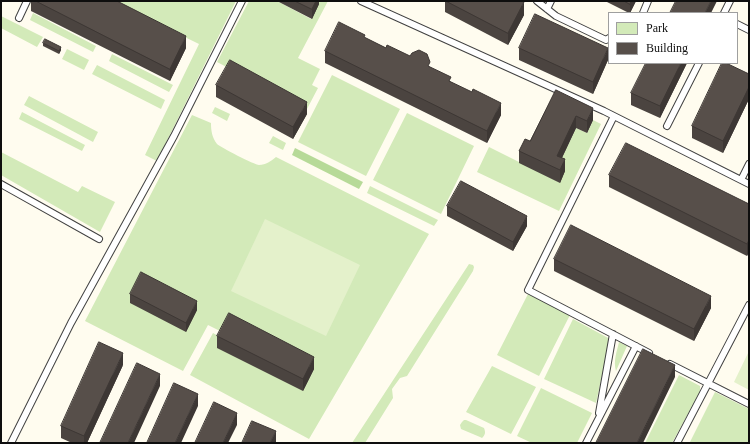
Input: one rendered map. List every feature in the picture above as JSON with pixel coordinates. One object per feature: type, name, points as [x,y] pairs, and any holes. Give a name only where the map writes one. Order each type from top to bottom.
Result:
[{"type":"lane","points":[[19,18],[27,1]]},
{"type":"lane","points":[[11,443],[71,322],[174,136],[242,1]]},
{"type":"lane","points":[[361,1],[614,116],[749,184]]},
{"type":"lane","points":[[537,1],[556,16],[606,40],[608,39]]},
{"type":"lane","points":[[547,9],[551,1]]},
{"type":"lane","points":[[643,12],[648,1]]},
{"type":"lane","points":[[724,12],[730,1]]},
{"type":"lane","points":[[738,24],[749,30]]},
{"type":"lane","points":[[667,126],[698,64]]},
{"type":"lane","points":[[614,116],[528,290],[656,356]]},
{"type":"lane","points":[[741,180],[749,164]]},
{"type":"lane","points":[[1,184],[99,239]]},
{"type":"lane","points":[[677,443],[749,304]]},
{"type":"lane","points":[[598,419],[613,334]]},
{"type":"lane","points":[[586,443],[636,346]]},
{"type":"lane","points":[[662,360],[749,404]]},
{"type":"green space","points":[[111,1],[236,1],[157,161],[145,155],[199,44]]},
{"type":"green space","points":[[249,1],[277,1],[311,19],[312,1],[328,1],[298,58],[320,69],[312,85],[318,88],[307,109],[217,62]]},
{"type":"green space","points":[[33,13],[96,46],[93,52],[30,20]]},
{"type":"green space","points":[[1,16],[43,37],[37,47],[1,28]]},
{"type":"green space","points":[[67,49],[89,60],[84,70],[62,59]]},
{"type":"green space","points":[[112,54],[173,85],[169,92],[109,61]]},
{"type":"green space","points":[[97,65],[165,100],[161,109],[92,74]]},
{"type":"green space","points":[[332,75],[400,109],[366,176],[298,142]]},
{"type":"green space","points":[[29,96],[98,132],[93,142],[24,105]]},
{"type":"green space","points":[[215,107],[230,114],[227,121],[212,113]]},
{"type":"green space","points":[[22,112],[85,145],[82,151],[19,119]]},
{"type":"green space","points":[[407,113],[474,146],[441,214],[373,180]]},
{"type":"green space","points":[[192,115],[211,123],[214,139],[217,144],[224,149],[259,165],[266,164],[276,157],[429,234],[309,439],[190,375],[213,333],[222,338],[224,333],[208,325],[183,371],[85,321]]},
{"type":"green space","points":[[593,120],[601,124],[559,211],[477,172],[489,147],[559,182],[557,168],[576,128],[587,133]]},
{"type":"green space","points":[[273,136],[286,143],[283,150],[269,143]]},
{"type":"green space","points":[[295,148],[363,182],[359,189],[292,155]]},
{"type":"green space","points":[[1,152],[78,192],[82,186],[115,202],[100,232],[1,175]]},
{"type":"green space","points":[[370,186],[438,220],[434,226],[367,193]]},
{"type":"green space","points":[[265,219],[360,265],[326,336],[231,291]]},
{"type":"green space","points":[[469,264],[473,265],[473,271],[407,376],[400,378],[392,389],[393,398],[365,443],[352,443]]},
{"type":"green space","points":[[528,294],[570,315],[539,376],[497,355]]},
{"type":"green space","points":[[573,319],[610,339],[596,403],[544,379]]},
{"type":"green space","points":[[619,342],[627,346],[616,371],[615,360]]},
{"type":"green space","points":[[749,351],[749,390],[734,382]]},
{"type":"green space","points":[[492,366],[536,387],[511,434],[466,412]]},
{"type":"green space","points":[[679,375],[700,386],[700,392],[672,443],[645,443]]},
{"type":"green space","points":[[541,388],[592,413],[577,443],[532,443],[517,436]]},
{"type":"green space","points":[[715,392],[749,409],[749,443],[690,442]]},
{"type":"green space","points":[[464,420],[484,428],[485,433],[483,437],[482,438],[461,429],[460,425]]},
{"type":"building","points":[[36,1],[117,1],[186,36],[170,69]]},
{"type":"building","points":[[295,1],[316,1],[312,9]]},
{"type":"building","points":[[446,1],[521,1],[524,2],[508,33]]},
{"type":"building","points":[[624,1],[631,1],[630,4]]},
{"type":"building","points":[[676,1],[711,1],[706,12],[670,12]]},
{"type":"building","points":[[535,14],[608,48],[593,82],[519,48]]},
{"type":"building","points":[[339,22],[365,35],[364,37],[386,48],[387,45],[410,56],[412,53],[419,50],[427,54],[430,62],[428,66],[451,77],[449,81],[472,92],[473,89],[501,103],[487,131],[325,51]]},
{"type":"building","points":[[45,39],[61,47],[59,51],[43,43]]},
{"type":"building","points":[[230,60],[307,102],[293,127],[216,85]]},
{"type":"building","points":[[646,64],[681,64],[660,106],[631,93]]},
{"type":"building","points":[[722,64],[728,64],[749,74],[749,87],[723,141],[692,126]]},
{"type":"building","points":[[556,90],[593,108],[587,121],[576,116],[557,156],[565,159],[560,170],[519,151],[525,139],[530,141]]},
{"type":"building","points":[[626,143],[749,204],[749,240],[747,244],[609,175]]},
{"type":"building","points":[[461,181],[527,216],[513,242],[447,206]]},
{"type":"building","points":[[571,225],[711,296],[694,329],[554,259]]},
{"type":"building","points":[[141,272],[197,301],[186,323],[130,294]]},
{"type":"building","points":[[229,313],[314,357],[303,379],[217,336]]},
{"type":"building","points":[[99,342],[123,353],[84,436],[61,426]]},
{"type":"building","points":[[643,349],[675,365],[637,443],[596,443]]},
{"type":"building","points":[[137,363],[160,374],[128,443],[100,443]]},
{"type":"building","points":[[174,383],[198,394],[175,443],[147,443]]},
{"type":"building","points":[[214,402],[237,413],[223,443],[195,443]]},
{"type":"building","points":[[252,421],[276,431],[270,443],[242,443]]}]
